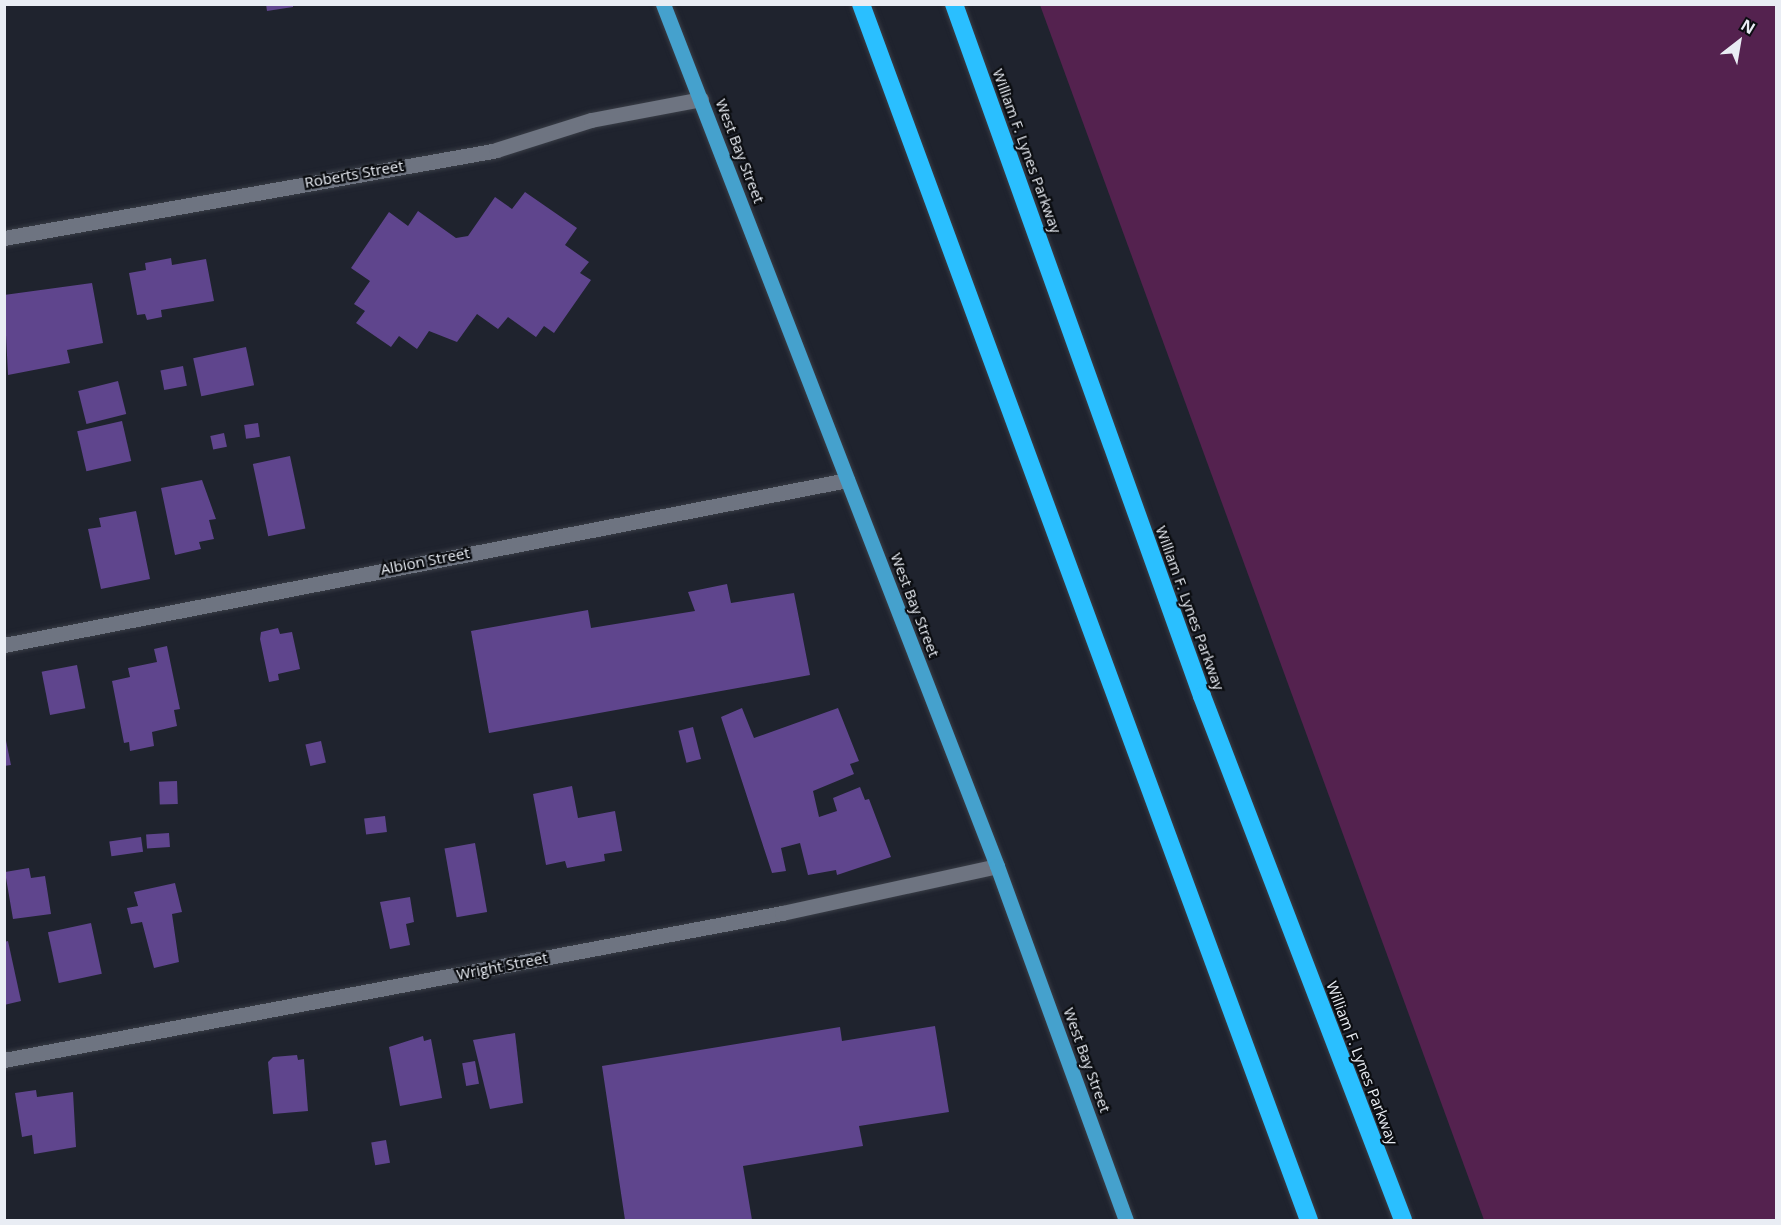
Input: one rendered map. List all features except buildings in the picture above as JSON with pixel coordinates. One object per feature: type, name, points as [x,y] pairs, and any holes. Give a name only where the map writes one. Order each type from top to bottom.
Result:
[{"type":"highway","points":[[861,4],[1309,1221]]},
{"type":"highway","name":"William F. Lynes Parkway","points":[[954,4],[1202,696],[1403,1221]]},
{"type":"main road","name":"West Bay Street","points":[[663,4],[998,866],[1126,1221]]},
{"type":"street","name":"Roberts Street","points":[[4,238],[496,150],[591,120],[701,99]]},
{"type":"street","name":"Albion Street","points":[[4,645],[847,480]]},
{"type":"street","name":"Wright Street","points":[[4,1060],[782,913],[998,866]]},
{"type":"shaded area","points":[[1040,5],[1776,5],[1776,1220],[1484,1220]]}]
